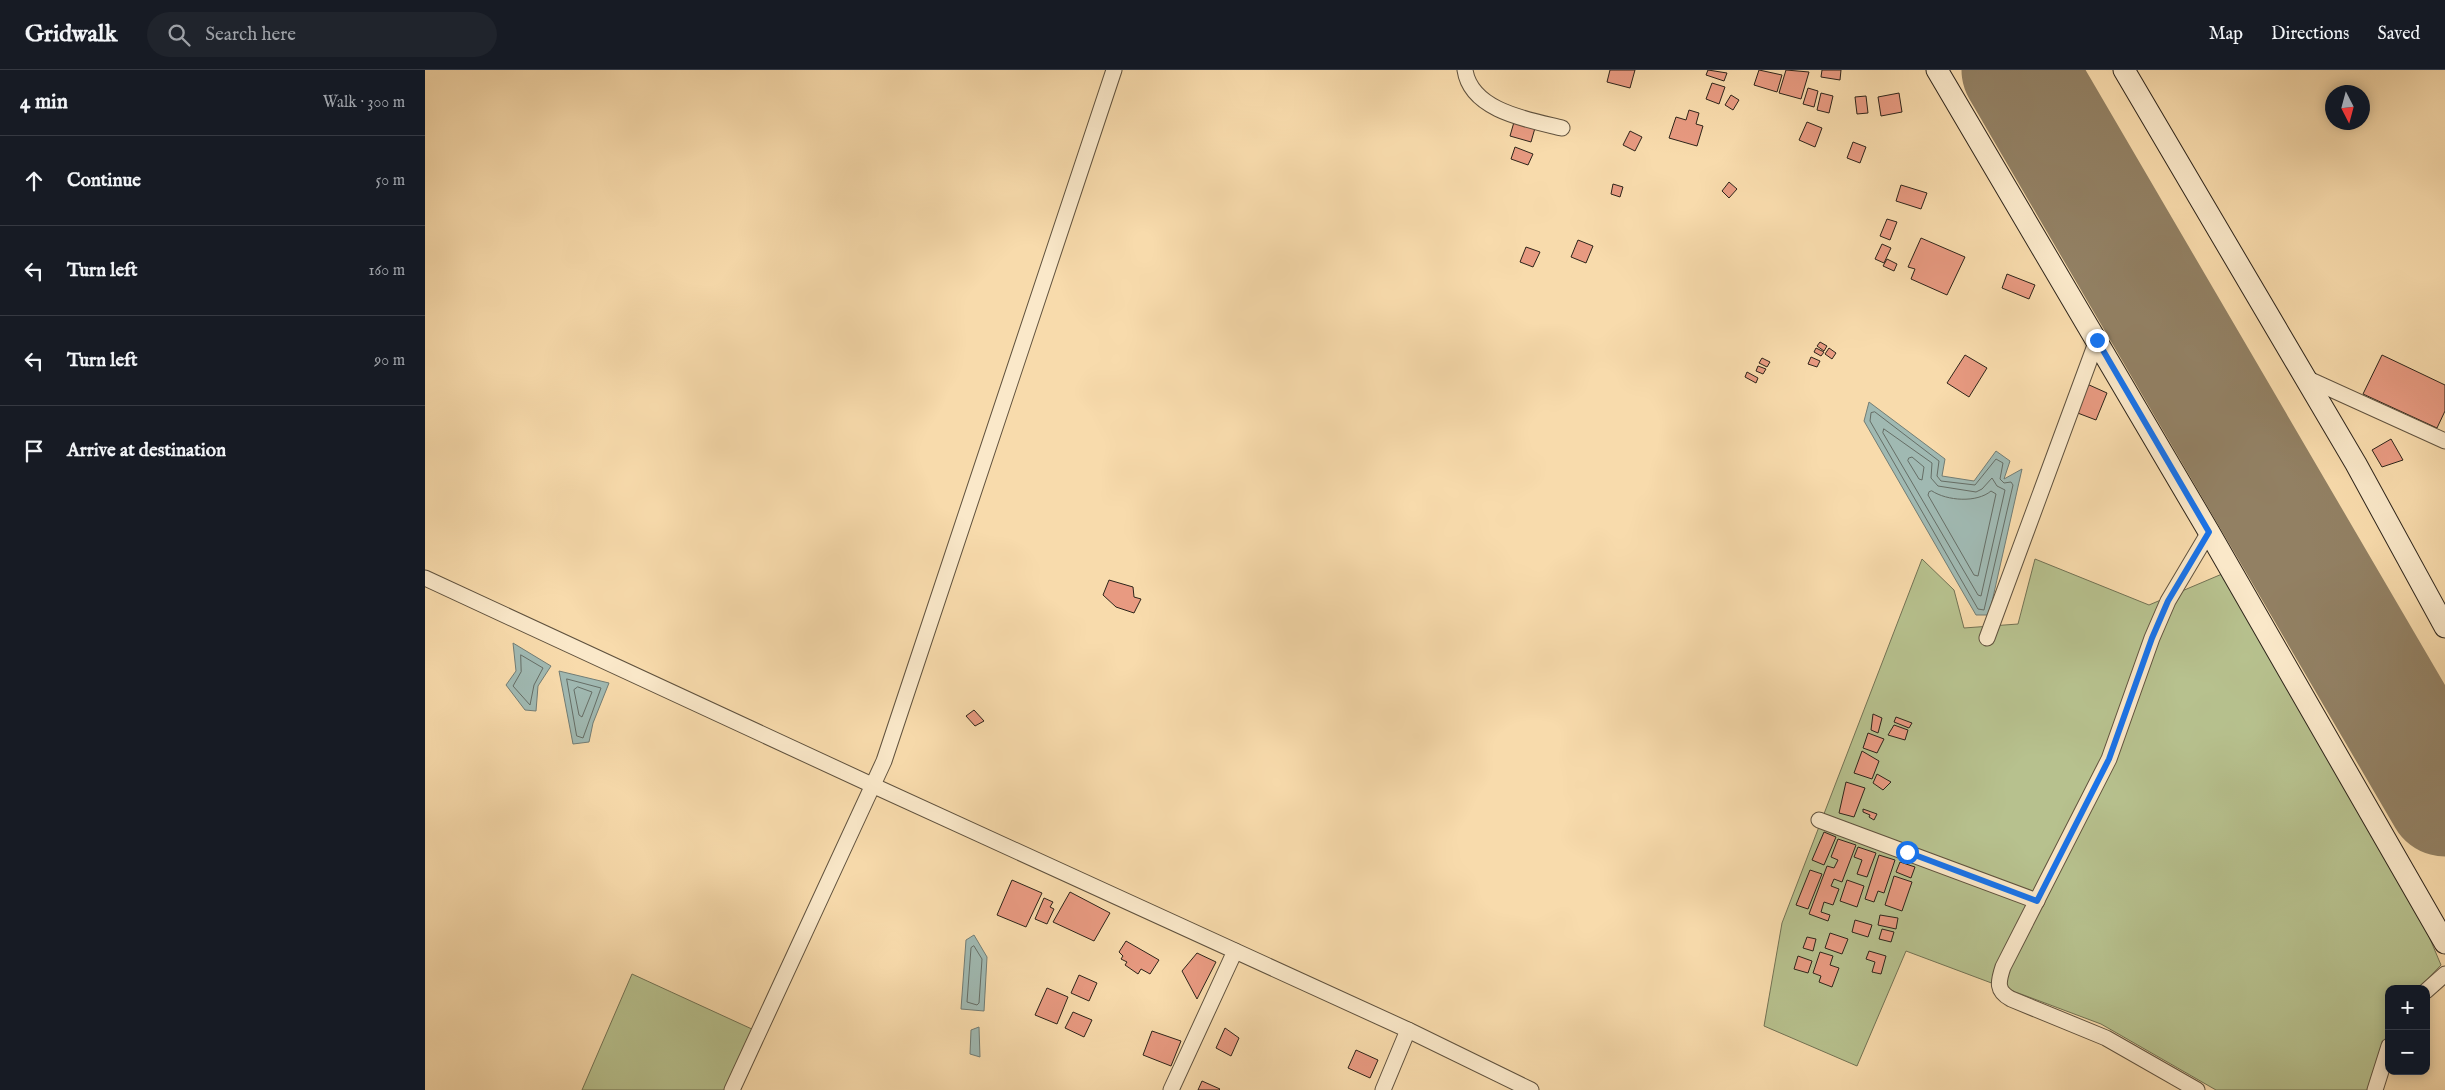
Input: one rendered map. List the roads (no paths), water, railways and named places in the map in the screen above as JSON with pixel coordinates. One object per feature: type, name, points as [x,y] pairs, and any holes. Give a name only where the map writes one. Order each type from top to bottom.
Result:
[{"type":"street","points":[[731,1090],[884,761],[1113,70]]},
{"type":"street","points":[[1465,70],[1470,84],[1480,96],[1503,112],[1562,128]]},
{"type":"street","points":[[1937,70],[2209,532],[2445,943]]},
{"type":"street","points":[[2124,70],[2356,464],[2445,627]]},
{"type":"street","points":[[1987,638],[2097,340]]},
{"type":"street","points":[[2304,377],[2445,441]]},
{"type":"street","points":[[2197,1090],[2106,1038],[2004,995],[1999,983],[2003,968],[2109,759],[2152,638],[2168,601],[2209,532]]},
{"type":"street","points":[[425,578],[1407,1030],[1531,1090]]},
{"type":"street","points":[[1819,820],[2037,901]]},
{"type":"street","points":[[1171,1090],[1235,951]]},
{"type":"street","points":[[2430,987],[2445,974]]},
{"type":"street","points":[[1383,1090],[1407,1030]]},
{"type":"street","points":[[2375,1090],[2385,1059]]},
{"type":"water","points":[[1869,402],[1945,459],[1942,476],[1974,481],[1996,451],[2010,461],[2004,479],[2022,469],[1989,615],[1976,615],[1864,421]]},
{"type":"water","points":[[513,643],[551,666],[538,686],[536,711],[525,710],[506,685],[516,671]]},
{"type":"water","points":[[559,671],[609,683],[593,723],[589,742],[573,744]]},
{"type":"water","points":[[974,935],[987,957],[984,1011],[961,1009],[966,940]]},
{"type":"water","points":[[979,1027],[980,1057],[970,1054],[971,1030]]}]
